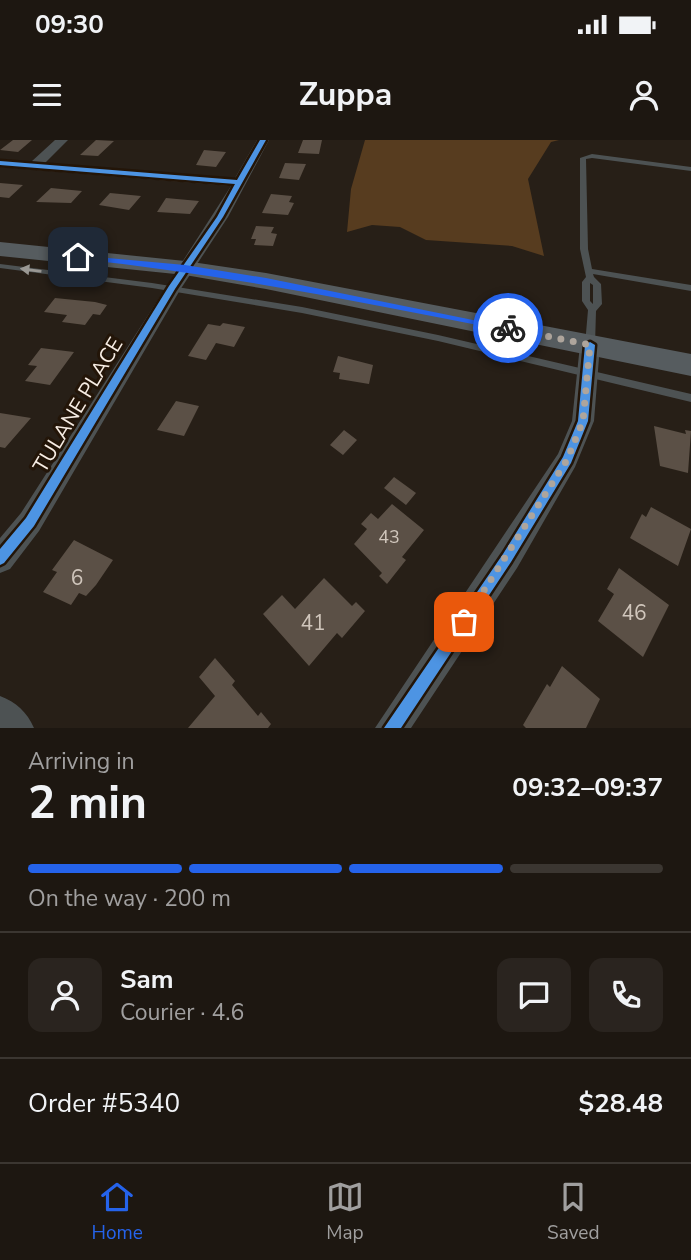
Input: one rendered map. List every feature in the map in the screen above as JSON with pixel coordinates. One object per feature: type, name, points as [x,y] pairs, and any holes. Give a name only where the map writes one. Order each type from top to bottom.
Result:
[{"type":"main road","points":[[0,249],[185,268],[395,305],[691,365]]},
{"type":"street","points":[[34,166],[62,140]]},
{"type":"street","points":[[185,268],[220,216],[263,140]]},
{"type":"street","points":[[0,163],[238,182]]},
{"type":"street","name":"TULANE PLACE","points":[[0,559],[30,522],[185,268]]},
{"type":"street","points":[[392,728],[507,558],[567,460],[583,421],[590,345]]},
{"type":"street","points":[[0,712],[17,728]]},
{"type":"lane","points":[[590,345],[592,310],[586,301],[586,282],[590,274],[584,249],[583,158],[592,156],[691,169]]},
{"type":"lane","points":[[0,266],[172,288],[402,330],[691,398]]},
{"type":"lane","points":[[590,274],[691,288]]},
{"type":"shaded area","points":[[365,140],[559,140],[551,142],[528,179],[544,256],[512,246],[426,240],[400,227],[372,225],[347,232],[351,189]]},
{"type":"building","points":[[13,140],[32,140],[18,152],[0,150]]},
{"type":"building","points":[[96,140],[114,141],[98,156],[80,155]]},
{"type":"building","points":[[303,140],[322,140],[319,154],[298,153]]},
{"type":"building","points":[[204,150],[226,152],[216,167],[196,165]]},
{"type":"building","points":[[285,163],[306,164],[299,180],[279,178]]},
{"type":"building","points":[[0,183],[23,185],[9,198],[0,197]]},
{"type":"building","points":[[51,188],[82,191],[71,203],[36,202]]},
{"type":"building","points":[[110,193],[141,196],[129,210],[99,205]]},
{"type":"building","points":[[271,194],[292,196],[289,202],[294,203],[288,215],[262,213]]},
{"type":"building","points":[[166,198],[199,201],[190,214],[157,212]]},
{"type":"building","points":[[256,226],[274,227],[271,233],[277,234],[273,246],[254,245],[256,239],[251,239]]},
{"type":"building","points":[[55,298],[107,305],[100,315],[93,314],[85,325],[62,322],[67,315],[44,312]]},
{"type":"building","points":[[223,323],[245,327],[234,347],[216,343],[206,360],[188,356],[208,324],[220,326]]},
{"type":"building","points":[[41,348],[74,352],[50,385],[25,381],[37,366],[28,365]]},
{"type":"building","points":[[338,356],[373,365],[369,384],[339,379],[340,373],[333,372]]},
{"type":"building","points":[[176,401],[199,406],[184,436],[157,430]]},
{"type":"building","points":[[0,413],[31,418],[5,448],[0,447]]},
{"type":"building","points":[[654,426],[686,434],[685,430],[691,431],[688,473],[660,466]]},
{"type":"building","points":[[344,430],[357,440],[343,455],[330,445]]},
{"type":"building","points":[[394,477],[416,493],[406,505],[384,488]]},
{"type":"building","points":[[392,504],[424,530],[402,557],[406,560],[387,584],[379,576],[382,573],[354,544],[367,529],[361,524],[371,513],[378,519]]},
{"type":"building","points":[[651,507],[691,529],[678,566],[630,538],[642,514],[646,517]]},
{"type":"building","points":[[74,540],[113,560],[86,596],[79,593],[71,605],[43,592],[57,572],[52,570]]},
{"type":"building","points":[[619,568],[669,605],[643,657],[598,621],[614,594],[607,589]]},
{"type":"building","points":[[324,578],[352,606],[356,602],[365,611],[342,638],[337,633],[309,666],[263,614],[282,595],[295,609]]},
{"type":"building","points":[[215,658],[235,681],[232,685],[258,716],[261,712],[271,724],[268,728],[188,728],[215,696],[199,677]]},
{"type":"building","points":[[562,666],[600,699],[586,728],[526,728],[523,725],[547,684],[550,687]]},
{"type":"cycle path","points":[[0,559],[30,522],[172,288],[220,217],[263,140]]},
{"type":"cycle path","points":[[0,163],[238,182]]},
{"type":"cycle path","points":[[392,728],[507,558],[567,460],[583,421],[590,345]]},
{"type":"way so far","points":[[464,622],[567,460],[583,421],[590,345],[508,328]]},
{"type":"route","points":[[78,257],[185,268],[266,281],[508,328]]}]
